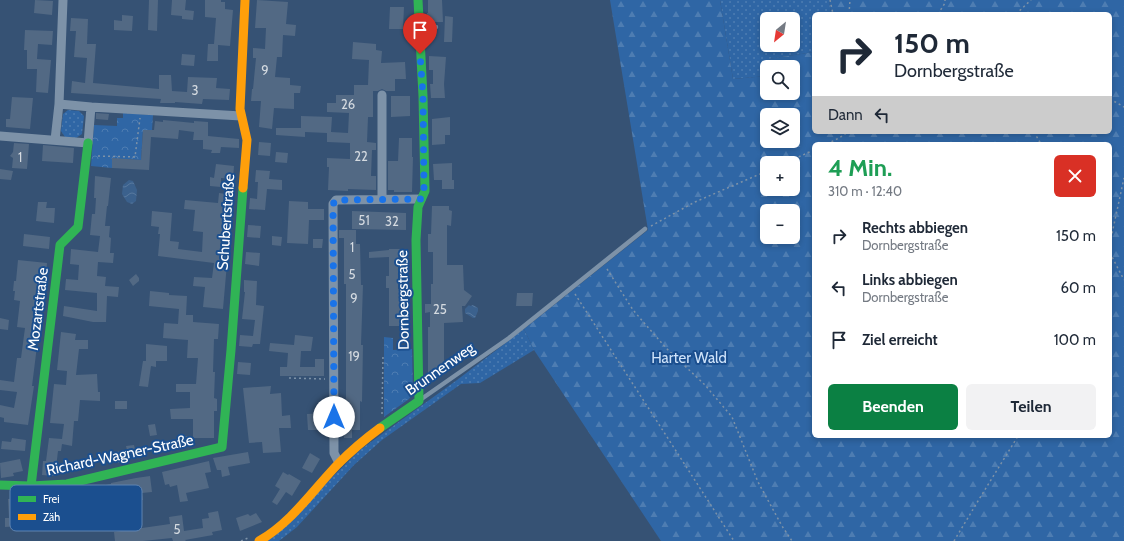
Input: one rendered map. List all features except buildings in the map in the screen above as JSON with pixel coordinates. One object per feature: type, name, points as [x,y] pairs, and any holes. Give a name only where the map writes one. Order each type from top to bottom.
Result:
[{"type":"street","points":[[55,140],[59,104],[62,0]]},
{"type":"street","name":"Schubertstraße","points":[[222,447],[247,140],[245,127],[241,116],[245,0]]},
{"type":"street","name":"Dornbergstraße","points":[[418,0],[423,96],[424,191],[418,207],[416,240],[419,401]]},
{"type":"street","points":[[382,95],[382,199]]},
{"type":"street","points":[[59,104],[241,116]]},
{"type":"street","points":[[0,136],[88,143],[91,107]]},
{"type":"street","name":"Mozartstraße","points":[[31,485],[60,245],[78,227],[88,143]]},
{"type":"street","points":[[339,463],[334,454],[333,204],[336,200],[421,199]]},
{"type":"street","name":"Brunnenweg","points":[[258,541],[273,532],[297,511],[339,463],[360,445],[419,401]]},
{"type":"street","name":"Richard-Wagner-Straße","points":[[49,485],[67,484],[222,447]]},
{"type":"street","name":"Richard-Wagner-Straße","points":[[0,485],[10,485]]},
{"type":"lane","points":[[419,27],[436,27]]},
{"type":"lane","name":"Brunnenweg","points":[[419,401],[509,338],[645,229]]},
{"type":"path","points":[[830,0],[833,12]]},
{"type":"path","points":[[849,12],[850,0]]},
{"type":"path","points":[[939,12],[945,3],[945,0]]},
{"type":"path","points":[[1018,12],[1031,0]]},
{"type":"path","points":[[1112,100],[1124,107]]},
{"type":"path","points":[[86,155],[135,157],[140,110]]},
{"type":"path","points":[[831,142],[845,134]]},
{"type":"path","points":[[800,156],[812,151]]},
{"type":"path","points":[[645,229],[695,202],[760,174]]},
{"type":"path","points":[[1112,234],[1124,178]]},
{"type":"path","points":[[1112,257],[1124,280]]},
{"type":"path","points":[[603,262],[633,310],[666,348],[705,385],[732,417],[758,482],[792,541]]},
{"type":"path","points":[[571,288],[734,541]]},
{"type":"path","points":[[382,415],[383,354]]},
{"type":"path","points":[[289,378],[334,379]]},
{"type":"path","points":[[954,541],[1017,438]]},
{"type":"green space","name":"Harter Wald","points":[[610,0],[720,0],[733,79],[760,77],[760,100],[800,100],[800,60],[768,59],[812,52],[812,134],[1112,134],[1112,12],[831,12],[829,0],[1124,0],[1124,541],[661,541],[534,350],[524,329],[648,230]]},
{"type":"green space","points":[[720,0],[829,0],[831,12],[812,12],[812,52],[760,60],[760,77],[733,79]]},
{"type":"green space","points":[[68,110],[79,111],[84,116],[82,134],[76,138],[65,137],[61,131],[63,114]]},
{"type":"green space","points":[[123,113],[153,115],[152,130],[143,130],[141,160],[112,159],[112,168],[91,166],[94,125],[117,126],[117,118],[123,118]]},
{"type":"green space","points":[[524,329],[534,350],[480,383],[461,384],[382,440],[354,465],[297,527],[279,541],[267,541],[360,450],[457,380]]},
{"type":"green space","points":[[384,337],[393,338],[393,350],[412,349],[413,393],[409,399],[384,417]]},
{"type":"water","points":[[129,180],[133,181],[137,190],[136,201],[132,204],[127,202],[122,194],[123,185]]},
{"type":"water","points":[[469,305],[473,305],[478,308],[475,318],[465,313],[465,309]]},
{"type":"traffic: fast","points":[[380,428],[419,401],[416,240],[418,207],[425,191],[423,96],[418,0]]},
{"type":"traffic: fast","points":[[31,485],[60,245],[78,227],[88,143]]},
{"type":"traffic: fast","points":[[49,485],[67,484],[222,447],[243,188]]},
{"type":"traffic: fast","points":[[0,485],[10,485]]},
{"type":"traffic: slow","points":[[243,188],[247,140],[240,109],[245,0]]},
{"type":"traffic: slow","points":[[259,541],[282,525],[338,464],[358,445],[380,428]]},
{"type":"route","points":[[334,417],[333,204],[336,200],[421,199],[424,191],[423,96],[420,54]]}]
